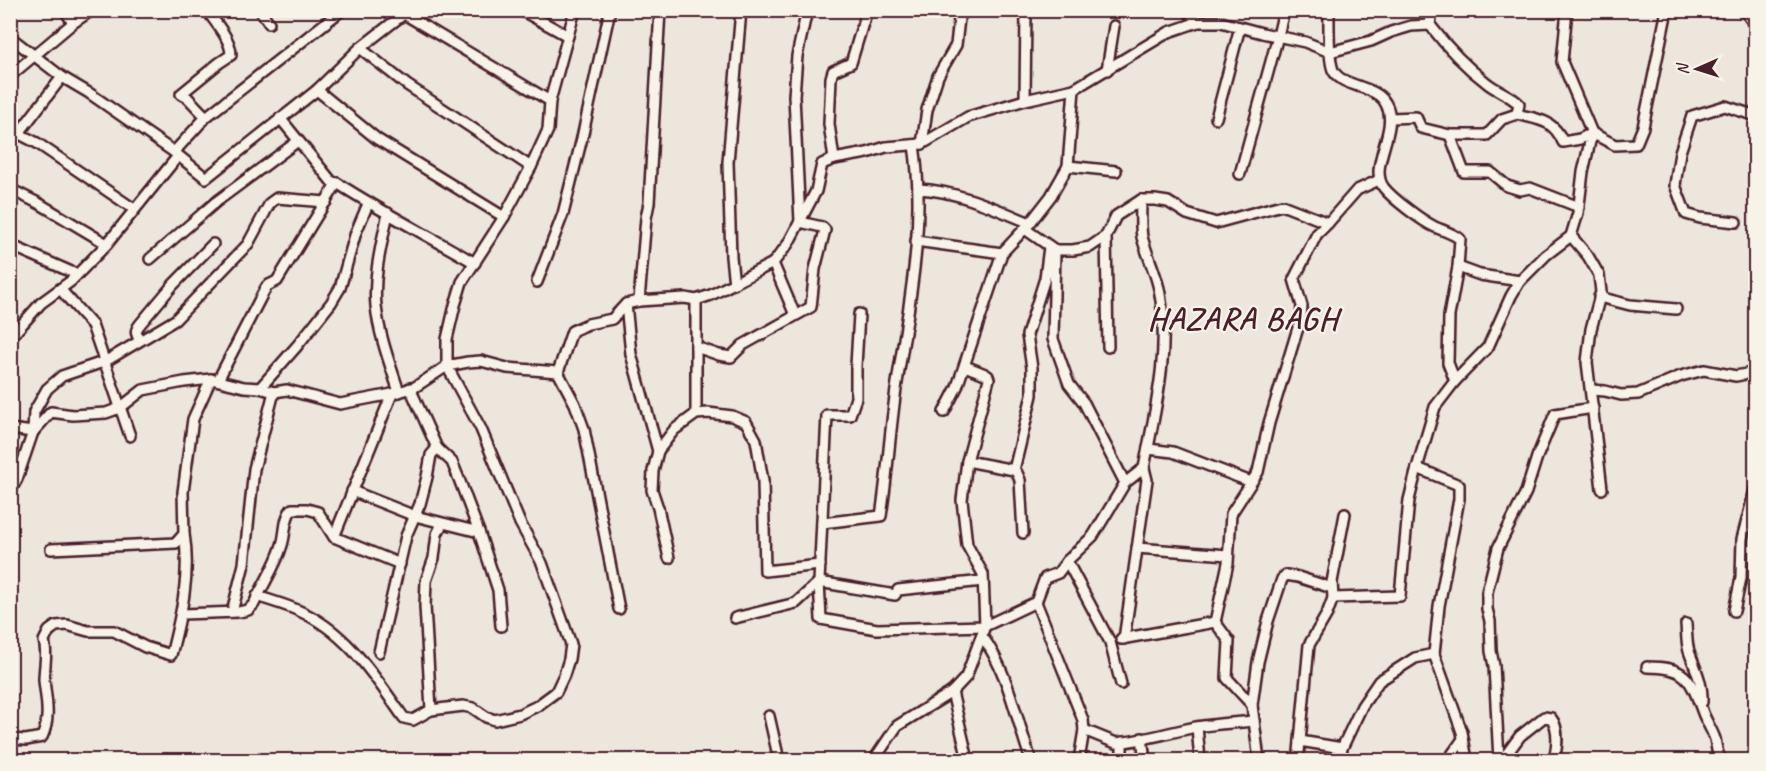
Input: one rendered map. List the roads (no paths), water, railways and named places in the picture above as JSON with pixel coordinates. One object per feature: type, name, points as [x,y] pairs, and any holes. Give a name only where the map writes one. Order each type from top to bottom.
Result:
[{"type":"street","points":[[65,10],[73,23]]},
{"type":"street","points":[[10,76],[92,10]]},
{"type":"street","points":[[206,117],[181,94],[231,55],[227,39],[207,10]]},
{"type":"street","points":[[260,10],[269,23]]},
{"type":"street","points":[[10,338],[41,303],[71,281],[106,244],[206,117],[342,10]]},
{"type":"street","points":[[521,10],[568,36]]},
{"type":"street","points":[[257,596],[299,610],[330,630],[364,663],[404,718],[413,720],[431,710],[463,706],[474,708],[486,717],[495,720],[520,714],[537,706],[556,692],[564,675],[571,644],[542,563],[520,523],[481,429],[447,366],[447,339],[462,282],[504,217],[548,130],[550,101],[575,10]]},
{"type":"street","points":[[537,282],[563,214],[610,10]]},
{"type":"street","points":[[639,301],[649,203],[660,10]]},
{"type":"street","points":[[734,284],[728,162],[741,10]]},
{"type":"street","points":[[800,222],[794,96],[797,56],[807,10]]},
{"type":"street","points":[[834,159],[829,124],[831,78],[833,72],[851,63],[867,10]]},
{"type":"street","points":[[822,523],[881,516],[897,386],[908,319],[916,241],[918,145],[938,76],[956,45],[960,11],[929,10]]},
{"type":"street","points":[[1025,100],[1026,10]]},
{"type":"street","points":[[1187,10],[1198,22]]},
{"type":"street","points":[[1221,22],[1225,10]]},
{"type":"street","points":[[1240,174],[1284,10]]},
{"type":"street","points":[[1329,10],[1333,71],[1341,79],[1383,97],[1390,111],[1391,122],[1379,171],[1379,180],[1384,189],[1433,227],[1455,234],[1460,238],[1458,267],[1449,316],[1448,363],[1455,381]]},
{"type":"street","points":[[1432,10],[1430,25],[1438,36],[1488,85],[1513,98],[1519,104],[1517,114]]},
{"type":"street","points":[[1259,760],[1252,705],[1258,662],[1282,579],[1286,575],[1298,577],[1333,593],[1400,596],[1409,500],[1435,407],[1455,381],[1488,346],[1510,296],[1520,281],[1546,255],[1571,236],[1579,207],[1583,172],[1592,133],[1562,62],[1567,10]]},
{"type":"street","points":[[1592,133],[1615,146],[1635,144],[1643,127],[1668,10]]},
{"type":"street","points":[[1744,10],[1755,26]]},
{"type":"street","points":[[10,37],[63,77],[176,154],[206,178],[316,90],[360,48],[407,12],[550,101]]},
{"type":"street","points":[[619,609],[584,429],[572,397],[558,372],[572,331],[588,324],[612,319],[626,304],[686,298],[696,300],[711,295],[773,263],[788,244],[816,191],[822,164],[886,147],[918,145],[968,117],[1025,100],[1074,89],[1169,32],[1198,22],[1221,22],[1305,42],[1330,52],[1371,42],[1391,32],[1411,26],[1430,25]]},
{"type":"street","points":[[1107,70],[1114,26]]},
{"type":"street","points":[[1216,118],[1240,27]]},
{"type":"street","points":[[360,48],[407,85],[531,167]]},
{"type":"street","points":[[63,77],[14,131],[54,154],[134,209]]},
{"type":"street","points":[[944,412],[965,366],[1002,253],[1051,196],[1068,166],[1074,89]]},
{"type":"street","points":[[316,90],[377,139],[504,217]]},
{"type":"street","points":[[1736,222],[1686,214],[1675,185],[1680,152],[1692,116],[1725,106],[1755,116]]},
{"type":"street","points":[[1390,118],[1416,117],[1421,128],[1450,135],[1487,135],[1502,119],[1517,114],[1549,122],[1558,130],[1563,142],[1580,139],[1592,133]]},
{"type":"street","points":[[280,118],[332,183],[338,183],[368,204],[475,263]]},
{"type":"street","points":[[1450,135],[1464,172],[1490,172],[1507,186],[1520,190],[1530,189],[1579,207]]},
{"type":"street","points":[[150,259],[216,202],[298,141]]},
{"type":"street","points":[[1068,166],[1116,171]]},
{"type":"street","points":[[1252,705],[1227,678],[1228,641],[1215,622],[1228,555],[1230,514],[1258,472],[1269,423],[1301,318],[1302,306],[1294,279],[1317,234],[1357,190],[1379,180]]},
{"type":"street","points":[[10,739],[26,740],[42,737],[46,728],[48,713],[44,680],[47,650],[44,641],[48,631],[56,626],[66,625],[88,631],[114,631],[145,647],[171,655],[182,614],[186,548],[183,492],[193,419],[262,293],[267,286],[277,281],[338,183]]},
{"type":"street","points":[[10,189],[40,204],[106,244]]},
{"type":"street","points":[[918,189],[935,190],[971,199],[1027,226],[1052,249],[1073,250],[1090,247],[1106,236]]},
{"type":"street","points":[[10,492],[17,479],[33,432],[34,412],[47,389],[62,376],[106,361],[175,320],[248,244],[270,203],[277,198],[326,202]]},
{"type":"street","points":[[1108,347],[1106,236],[1116,216],[1142,200],[1167,202],[1187,214],[1215,223],[1282,205],[1328,223]]},
{"type":"street","points":[[1124,639],[1147,480],[1144,468],[1161,381],[1164,334],[1160,292],[1140,221],[1142,200]]},
{"type":"street","points":[[260,388],[332,303],[340,288],[356,232],[368,204]]},
{"type":"street","points":[[334,537],[396,393],[376,304],[378,257],[388,213]]},
{"type":"street","points":[[696,347],[731,357],[743,345],[811,307],[815,269],[825,230],[822,227],[800,222]]},
{"type":"street","points":[[1571,236],[1588,256],[1599,275],[1601,292],[1591,329],[1587,362],[1602,489]]},
{"type":"street","points":[[916,241],[1002,253]]},
{"type":"street","points":[[140,340],[136,329],[173,285],[213,244]]},
{"type":"street","points":[[10,245],[76,274]]},
{"type":"street","points":[[1014,470],[1032,395],[1032,368],[1027,335],[1052,249]]},
{"type":"street","points":[[1052,249],[1053,339],[1069,384],[1084,403],[1125,483]]},
{"type":"street","points":[[773,263],[795,315]]},
{"type":"street","points":[[1458,267],[1480,275],[1520,281]]},
{"type":"street","points":[[60,289],[92,325],[130,436]]},
{"type":"street","points":[[1599,297],[1630,305],[1676,309]]},
{"type":"street","points":[[696,300],[696,414]]},
{"type":"street","points":[[626,304],[631,354],[658,451]]},
{"type":"street","points":[[859,314],[856,398],[850,415],[827,415],[819,582],[821,620],[877,629],[986,626],[1036,602]]},
{"type":"street","points":[[33,432],[51,412],[73,415],[106,413],[120,408],[143,390],[184,382],[214,379],[274,392],[287,390],[340,404],[396,393],[410,388],[447,366],[468,362],[481,361],[507,368],[558,372]]},
{"type":"street","points":[[874,760],[897,726],[952,692],[966,677],[986,626],[983,574],[968,545],[962,500],[967,461],[989,379],[985,374],[965,366]]},
{"type":"street","points":[[1591,390],[1620,395],[1638,394],[1681,376],[1704,370],[1736,376],[1755,372]]},
{"type":"street","points":[[410,388],[437,448],[452,462],[479,532],[498,590],[501,626]]},
{"type":"street","points":[[232,612],[244,564],[254,469],[274,392]]},
{"type":"street","points":[[1554,760],[1557,736],[1555,723],[1551,718],[1544,717],[1520,736],[1506,755],[1499,760],[1487,592],[1498,548],[1526,492],[1555,414],[1593,408]]},
{"type":"street","points":[[669,558],[652,490],[653,471],[658,451],[674,430],[696,414],[708,413],[732,416],[746,422],[756,440],[763,481],[765,571],[820,565]]},
{"type":"street","points":[[10,429],[33,432]]},
{"type":"street","points":[[379,652],[406,536],[415,516],[431,456],[437,448]]},
{"type":"street","points":[[1148,449],[1173,452],[1251,482]]},
{"type":"street","points":[[967,461],[1014,470],[1017,473],[1020,480],[1023,533]]},
{"type":"street","points":[[1078,760],[1084,730],[1082,715],[1036,602],[1045,578],[1058,573],[1093,536],[1125,483],[1144,468]]},
{"type":"street","points":[[1417,468],[1459,484],[1459,499],[1439,606],[1434,654],[1463,739],[1467,760]]},
{"type":"street","points":[[1734,611],[1741,578],[1742,539],[1755,486]]},
{"type":"street","points":[[352,491],[415,516],[479,532]]},
{"type":"street","points":[[182,614],[248,610],[278,557],[288,514],[292,509],[318,512],[334,537],[400,564]]},
{"type":"street","points":[[1299,752],[1309,645],[1327,614],[1333,593],[1345,514]]},
{"type":"street","points":[[431,710],[425,606],[426,581],[434,558],[437,534],[442,524]]},
{"type":"street","points":[[51,549],[176,543],[184,534]]},
{"type":"street","points":[[1137,548],[1228,555]]},
{"type":"street","points":[[1067,561],[1110,642],[1121,684]]},
{"type":"street","points":[[819,582],[895,595],[898,590],[983,581]]},
{"type":"street","points":[[735,618],[796,603],[819,582]]},
{"type":"street","points":[[1110,642],[1215,622]]},
{"type":"street","points":[[1686,624],[1689,652],[1700,681],[1701,707]]},
{"type":"street","points":[[982,636],[992,650],[1010,693],[1031,760]]},
{"type":"street","points":[[1339,760],[1342,748],[1362,706],[1379,681],[1415,658],[1434,654]]},
{"type":"street","points":[[1647,667],[1677,670],[1692,685],[1709,730],[1714,736],[1718,756],[1722,760]]},
{"type":"street","points":[[952,692],[968,760]]},
{"type":"street","points":[[769,716],[778,760]]},
{"type":"street","points":[[1084,730],[1116,743],[1132,742],[1197,727],[1254,721]]},
{"type":"street","points":[[1197,727],[1200,760]]},
{"type":"street","points":[[1142,738],[1145,760]]},
{"type":"street","points":[[1448,760],[1463,739]]},
{"type":"street","points":[[1300,741],[1342,748]]},
{"type":"street","points":[[1122,742],[1122,760]]},
{"type":"district","name":"HAZARA BAGH","points":[[1243,318]]}]
